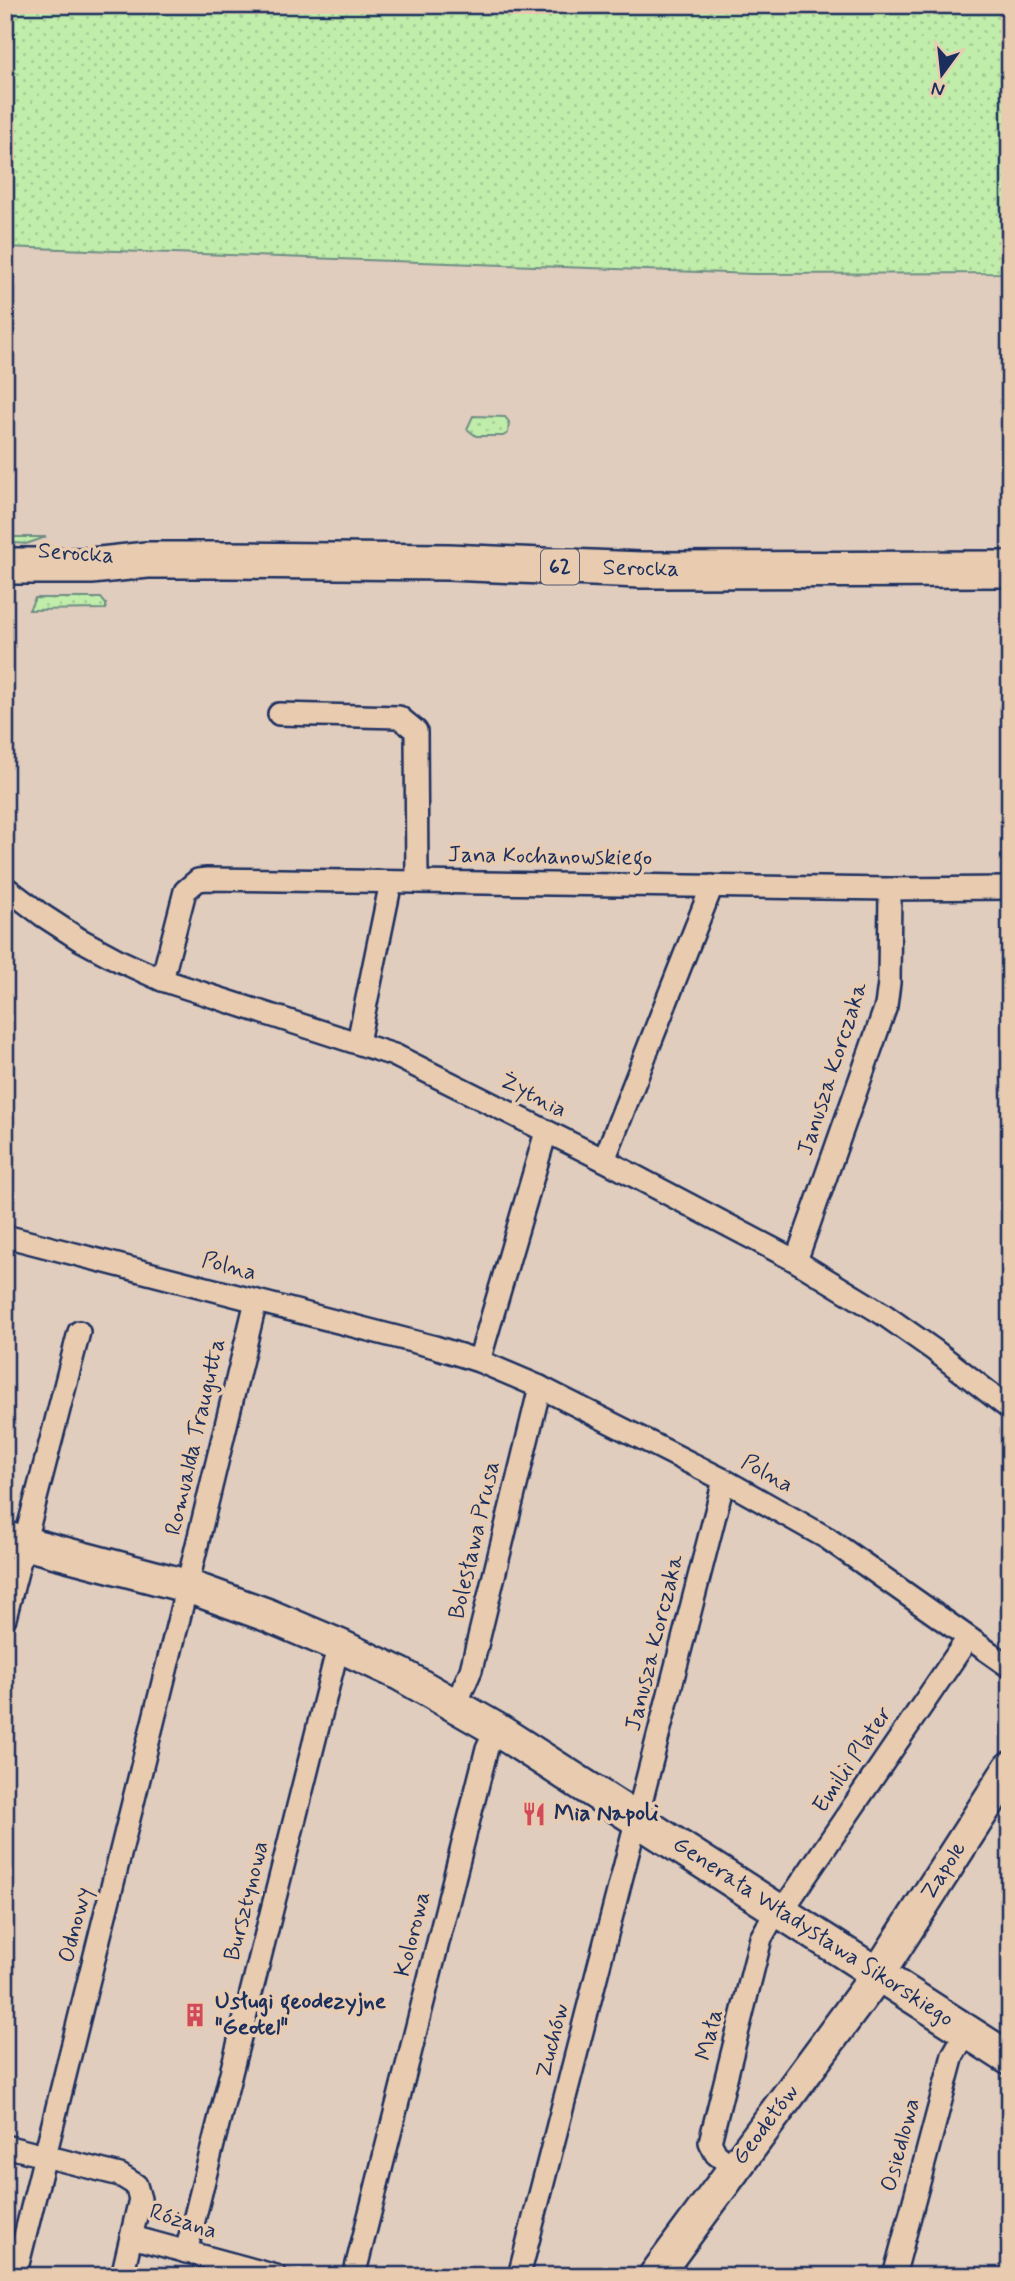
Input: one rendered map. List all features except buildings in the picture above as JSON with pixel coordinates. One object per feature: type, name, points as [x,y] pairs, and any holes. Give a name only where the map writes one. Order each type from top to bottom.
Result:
[{"type":"main road","name":"Serocka","points":[[5,549],[147,560],[423,561],[641,570],[1010,569]]},
{"type":"main road","name":"Serocka","points":[[5,566],[91,566],[147,560]]},
{"type":"street","points":[[279,714],[399,717],[416,731],[417,882]]},
{"type":"street","name":"Jana Kochanowskiego","points":[[162,980],[185,891],[198,880],[1010,888]]},
{"type":"street","points":[[359,1042],[391,882]]},
{"type":"street","points":[[604,1160],[712,886]]},
{"type":"street","name":"Żytnia","points":[[5,887],[79,939],[162,980],[394,1055],[604,1160],[796,1261],[883,1314],[1010,1409]]},
{"type":"street","name":"Janusza Korczaka","points":[[796,1261],[887,1006],[890,983],[890,888]]},
{"type":"street","points":[[480,1361],[546,1132]]},
{"type":"street","name":"Polna","points":[[5,1236],[480,1361],[540,1387],[724,1480],[827,1538],[1010,1667]]},
{"type":"street","name":"Romualda Traugutta","points":[[187,1586],[256,1301]]},
{"type":"street","points":[[5,1618],[15,1540],[79,1332]]},
{"type":"street","name":"Bolesława Prusa","points":[[456,1704],[471,1670],[540,1387]]},
{"type":"street","name":"Janusza Korczaka","points":[[637,1819],[724,1480]]},
{"type":"street","name":"Generała Władysława Sikorskiego","points":[[15,1540],[187,1586],[341,1646],[400,1674],[496,1729],[1010,2059]]},
{"type":"street","name":"Odnowy","points":[[15,2276],[187,1586]]},
{"type":"street","name":"Emilii Plater","points":[[780,1910],[968,1638]]},
{"type":"street","name":"Bursztynowa","points":[[186,2252],[334,1663],[341,1646]]},
{"type":"street","name":"Kolorowa","points":[[354,2276],[487,1748],[496,1729]]},
{"type":"street","name":"Zapole","points":[[878,1974],[1010,1768]]},
{"type":"street","name":"Zuchów","points":[[519,2276],[637,1819]]},
{"type":"street","name":"Mała","points":[[734,2168],[716,2154],[710,2142],[761,1938],[780,1910]]},
{"type":"street","name":"Geodetów","points":[[655,2276],[878,1974]]},
{"type":"street","name":"Osiedlowa","points":[[894,2276],[953,2055],[967,2032]]},
{"type":"street","name":"Różana","points":[[5,2146],[120,2175],[136,2185],[140,2199],[132,2237],[241,2271],[276,2276]]},
{"type":"street","points":[[122,2276],[132,2237]]},
{"type":"green space","points":[[5,5],[993,5],[1010,31],[1010,273],[753,274],[5,247]]},
{"type":"green space","points":[[473,416],[505,417],[509,422],[508,433],[503,436],[476,436],[467,429]]},
{"type":"green space","points":[[5,537],[46,537],[26,544],[5,542]]},
{"type":"green space","points":[[35,598],[101,598],[106,609],[29,610]]},
{"type":"place","name":"Mia Napoli","points":[[534,1814]]},
{"type":"place","name":"Usługi geodezyjne \"Geotel\"","points":[[195,2015]]}]
